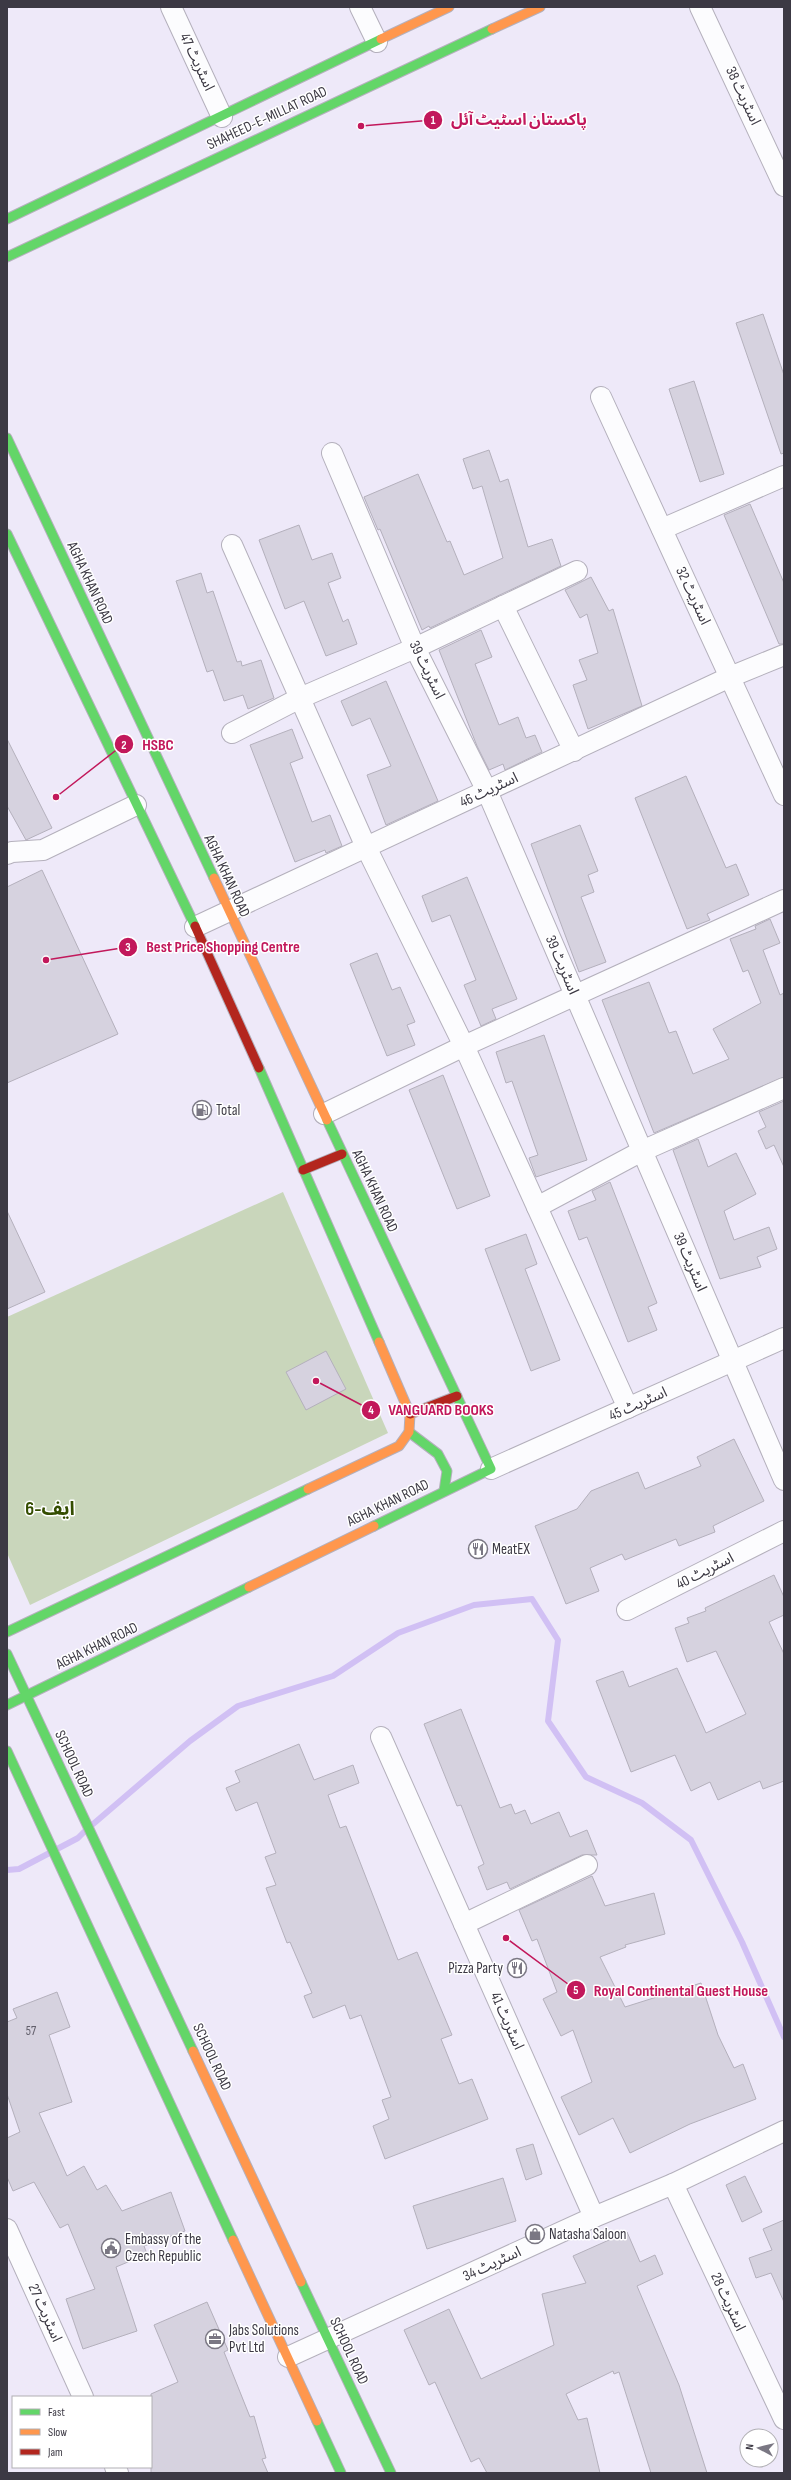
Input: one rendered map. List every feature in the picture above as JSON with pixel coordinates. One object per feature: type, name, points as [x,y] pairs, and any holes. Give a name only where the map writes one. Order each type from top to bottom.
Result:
[{"type":"street","name":"اسٹریٹ 47","points":[[171,7],[233,114]]},
{"type":"street","points":[[360,7],[377,42]]},
{"type":"street","name":"SHAHEED-E-MILLAT ROAD","points":[[7,219],[233,114],[449,7]]},
{"type":"street","name":"SHAHEED-E-MILLAT ROAD","points":[[7,257],[251,137],[540,7]]},
{"type":"street","name":"اسٹریٹ 38","points":[[700,7],[714,34],[784,186]]},
{"type":"street","points":[[714,34],[717,7]]},
{"type":"street","name":"اسٹریٹ 32","points":[[601,397],[784,795]]},
{"type":"street","name":"AGHA KHAN ROAD","points":[[7,438],[342,1154],[491,1468],[7,1705]]},
{"type":"street","name":"اسٹریٹ 39","points":[[332,453],[415,648],[487,791],[784,1480]]},
{"type":"street","points":[[662,529],[784,476]]},
{"type":"street","points":[[7,534],[195,927],[410,1414],[409,1432],[399,1446],[7,1632]]},
{"type":"street","points":[[232,545],[366,847],[464,1046],[628,1408]]},
{"type":"street","points":[[232,733],[300,698],[415,648],[577,571]]},
{"type":"street","points":[[503,606],[574,751]]},
{"type":"street","name":"اسٹریٹ 46","points":[[195,927],[730,677],[784,655]]},
{"type":"street","points":[[7,854],[12,852],[43,850],[136,805]]},
{"type":"street","points":[[324,1114],[464,1046],[576,997],[784,900]]},
{"type":"street","points":[[537,1207],[642,1151],[784,1088]]},
{"type":"street","points":[[303,1170],[342,1154]]},
{"type":"street","name":"اسٹریٹ 45","points":[[491,1468],[733,1362],[784,1338]]},
{"type":"street","points":[[410,1414],[457,1396]]},
{"type":"street","points":[[409,1432],[438,1454],[447,1471],[444,1491]]},
{"type":"street","name":"اسٹریٹ 40","points":[[627,1610],[784,1531]]},
{"type":"street","name":"SCHOOL ROAD","points":[[7,1654],[329,2339],[390,2473]]},
{"type":"street","name":"اسٹریٹ 41","points":[[381,1737],[594,2217]]},
{"type":"street","points":[[7,1751],[341,2473]]},
{"type":"street","points":[[464,1924],[587,1865]]},
{"type":"street","name":"اسٹریٹ 34","points":[[288,2357],[594,2217],[673,2184],[784,2131]]},
{"type":"street","name":"اسٹریٹ 28","points":[[673,2184],[784,2419]]},
{"type":"street","name":"اسٹریٹ 27","points":[[7,2229],[83,2396]]},
{"type":"green space","points":[[283,1192],[388,1433],[30,1605],[7,1553],[7,1317]]},
{"type":"building","points":[[763,314],[784,375],[784,453],[781,454],[736,323]]},
{"type":"building","points":[[694,381],[724,474],[700,482],[669,389]]},
{"type":"building","points":[[489,450],[500,482],[508,479],[528,547],[552,539],[561,566],[430,628],[429,626],[422,630],[380,529],[378,530],[364,497],[418,474],[447,542],[450,541],[464,575],[503,558],[482,486],[473,489],[463,459]]},
{"type":"building","points":[[750,504],[784,583],[784,644],[779,644],[724,515]]},
{"type":"building","points":[[299,525],[312,560],[332,553],[341,578],[328,583],[343,622],[348,619],[357,644],[326,656],[304,601],[285,609],[259,540]]},
{"type":"building","points":[[201,573],[207,593],[213,591],[237,662],[241,661],[242,666],[261,660],[274,698],[248,709],[243,695],[224,701],[213,670],[207,672],[176,581]]},
{"type":"building","points":[[591,577],[609,611],[613,609],[642,706],[588,729],[573,685],[587,680],[579,660],[598,653],[587,614],[580,618],[565,590]]},
{"type":"building","points":[[481,630],[492,657],[475,664],[499,725],[518,717],[526,738],[535,735],[542,752],[505,770],[503,764],[489,770],[477,746],[439,650]]},
{"type":"building","points":[[386,681],[438,801],[386,825],[367,775],[391,766],[370,718],[352,726],[341,701]]},
{"type":"building","points":[[292,729],[303,758],[290,763],[312,822],[330,815],[342,846],[326,853],[325,850],[295,862],[250,745]]},
{"type":"building","points":[[7,739],[52,828],[26,840],[7,806]]},
{"type":"building","points":[[686,776],[726,868],[736,864],[749,895],[707,914],[710,920],[687,929],[635,798]]},
{"type":"building","points":[[580,825],[598,871],[588,875],[594,892],[581,897],[606,962],[579,972],[531,844]]},
{"type":"building","points":[[42,870],[118,1034],[7,1083],[7,887]]},
{"type":"building","points":[[467,877],[517,999],[492,1009],[496,1019],[481,1026],[464,985],[476,980],[450,915],[432,922],[422,896]]},
{"type":"building","points":[[770,919],[780,943],[763,950],[780,995],[784,993],[784,1077],[654,1133],[602,1000],[649,982],[669,1033],[676,1031],[693,1074],[729,1059],[713,1029],[761,1003],[748,970],[743,972],[730,939],[756,929],[755,926]]},
{"type":"building","points":[[377,953],[392,990],[400,987],[415,1022],[407,1025],[415,1045],[387,1056],[350,964]]},
{"type":"building","points":[[544,1035],[587,1160],[536,1177],[529,1158],[538,1155],[512,1081],[506,1083],[496,1052]]},
{"type":"building","points":[[443,1075],[490,1196],[457,1209],[409,1090]]},
{"type":"building","points":[[784,1101],[784,1167],[774,1145],[766,1149],[758,1131],[766,1127],[759,1112]]},
{"type":"building","points":[[698,1139],[708,1167],[736,1153],[756,1194],[724,1211],[734,1240],[769,1227],[777,1249],[757,1257],[761,1267],[720,1279],[673,1150]]},
{"type":"building","points":[[610,1182],[657,1303],[648,1307],[657,1330],[628,1342],[587,1237],[579,1240],[568,1211],[596,1200],[592,1191]]},
{"type":"building","points":[[7,1211],[45,1292],[7,1309]]},
{"type":"building","points":[[526,1234],[537,1264],[525,1269],[560,1360],[531,1371],[485,1249]]},
{"type":"building","points":[[326,1351],[346,1389],[306,1410],[286,1372]]},
{"type":"building","points":[[734,1439],[764,1501],[713,1526],[715,1532],[679,1546],[676,1539],[625,1560],[622,1554],[590,1568],[599,1591],[566,1604],[535,1526],[577,1509],[591,1491],[638,1472],[645,1489],[701,1466],[697,1457]]},
{"type":"building","points":[[774,1575],[784,1597],[784,1615],[769,1622],[784,1654],[784,1781],[763,1789],[760,1781],[718,1800],[710,1782],[691,1791],[675,1755],[631,1772],[596,1681],[623,1671],[629,1687],[677,1668],[706,1733],[746,1714],[716,1651],[687,1662],[675,1628],[689,1623],[687,1618],[706,1611],[705,1608]]},
{"type":"building","points":[[461,1709],[500,1808],[511,1804],[515,1814],[525,1810],[531,1824],[559,1812],[570,1837],[587,1830],[597,1855],[582,1855],[510,1889],[507,1882],[487,1890],[478,1867],[484,1864],[461,1805],[457,1806],[424,1724]]},
{"type":"building","points":[[299,1744],[314,1780],[353,1765],[359,1783],[328,1795],[340,1828],[346,1826],[398,1960],[417,1952],[452,2035],[441,2039],[459,2084],[472,2079],[488,2119],[385,2159],[373,2126],[389,2119],[382,2100],[391,2097],[361,2015],[350,2019],[345,2005],[313,2018],[304,1996],[312,1993],[290,1942],[287,1943],[266,1888],[276,1885],[265,1857],[276,1853],[257,1802],[236,1811],[226,1788],[240,1782],[235,1771]]},
{"type":"building","points":[[592,1876],[605,1906],[654,1893],[665,1934],[625,1945],[626,1947],[600,1957],[625,2007],[701,1983],[718,2035],[734,2068],[743,2064],[756,2099],[690,2124],[630,2153],[613,2118],[579,2135],[561,2097],[592,2082],[573,2030],[561,2036],[543,1999],[557,1992],[537,1939],[532,1941],[519,1910]]},
{"type":"building","points":[[57,1992],[70,2027],[49,2035],[72,2102],[39,2113],[67,2176],[84,2166],[97,2190],[106,2185],[122,2211],[171,2192],[185,2231],[144,2246],[147,2254],[116,2267],[137,2331],[83,2349],[66,2299],[95,2289],[68,2224],[60,2228],[34,2182],[13,2191],[7,2177],[7,2138],[20,2132],[7,2094],[7,2022],[17,2018],[13,2009]]},
{"type":"building","points":[[533,2144],[542,2174],[526,2180],[516,2149]]},
{"type":"building","points":[[745,2176],[762,2212],[742,2222],[726,2185]]},
{"type":"building","points":[[503,2178],[516,2221],[427,2249],[413,2206]]},
{"type":"building","points":[[784,2220],[784,2302],[771,2273],[756,2278],[749,2258],[772,2250],[763,2229]]},
{"type":"building","points":[[627,2232],[640,2262],[655,2255],[663,2274],[637,2286],[679,2385],[707,2473],[651,2473],[619,2372],[614,2374],[613,2371],[566,2394],[578,2420],[587,2418],[600,2473],[487,2473],[479,2458],[471,2462],[435,2382],[429,2385],[404,2330],[449,2309],[481,2379],[554,2345],[542,2294],[586,2283],[573,2256]]},
{"type":"building","points":[[207,2302],[228,2350],[224,2352],[250,2417],[254,2416],[266,2458],[262,2459],[268,2473],[151,2473],[151,2394],[178,2382],[154,2325]]},
{"type":"waterway","points":[[92,1825],[190,1741],[238,1706],[333,1676],[398,1633],[474,1605],[532,1599],[558,1640],[548,1721],[586,1777],[642,1803],[691,1840],[742,1942],[784,2037]]},
{"type":"waterway","points":[[7,1870],[19,1869],[78,1838],[85,1831]]},
{"type":"traffic: fast","points":[[7,257],[492,29]]},
{"type":"traffic: fast","points":[[7,219],[381,39]]},
{"type":"traffic: fast","points":[[7,438],[214,878]]},
{"type":"traffic: fast","points":[[7,534],[195,926]]},
{"type":"traffic: fast","points":[[259,1068],[379,1342]]},
{"type":"traffic: fast","points":[[327,1120],[491,1469],[374,1526]]},
{"type":"traffic: fast","points":[[409,1432],[438,1454],[447,1471],[444,1491]]},
{"type":"traffic: fast","points":[[7,1632],[308,1489]]},
{"type":"traffic: fast","points":[[7,1705],[249,1587]]},
{"type":"traffic: fast","points":[[7,1654],[193,2051]]},
{"type":"traffic: fast","points":[[7,1751],[233,2240]]},
{"type":"traffic: fast","points":[[301,2282],[391,2473]]},
{"type":"traffic: fast","points":[[317,2421],[341,2473]]},
{"type":"traffic: slow","points":[[381,39],[449,7]]},
{"type":"traffic: slow","points":[[492,29],[540,7]]},
{"type":"traffic: slow","points":[[214,878],[327,1120]]},
{"type":"traffic: slow","points":[[308,1489],[399,1446],[409,1432],[410,1414],[379,1342]]},
{"type":"traffic: slow","points":[[249,1587],[374,1526]]},
{"type":"traffic: slow","points":[[193,2051],[301,2282]]},
{"type":"traffic: slow","points":[[233,2240],[317,2421]]},
{"type":"traffic: jam","points":[[195,926],[259,1068]]},
{"type":"traffic: jam","points":[[303,1170],[342,1154]]},
{"type":"traffic: jam","points":[[410,1414],[457,1396]]},
{"type":"place","name":"پاکستان اسٹیٹ آئل","points":[[361,126]]},
{"type":"place","name":"HSBC","points":[[56,797]]},
{"type":"place","name":"Best Price Shopping Centre","points":[[46,960]]},
{"type":"place","name":"Total","points":[[202,1110]]},
{"type":"place","name":"VANGUARD BOOKS","points":[[316,1381]]},
{"type":"place","name":"MeatEX","points":[[478,1549]]},
{"type":"place","name":"Royal Continental Guest House","points":[[506,1938]]},
{"type":"place","name":"Pizza Party","points":[[517,1968]]},
{"type":"place","name":"Natasha Saloon","points":[[535,2234]]},
{"type":"place","name":"Embassy of the Czech Republic","points":[[111,2248]]},
{"type":"place","name":"Jabs Solutions Pvt Ltd","points":[[215,2339]]},
{"type":"district","name":"ایف-6","points":[[50,1509]]}]
